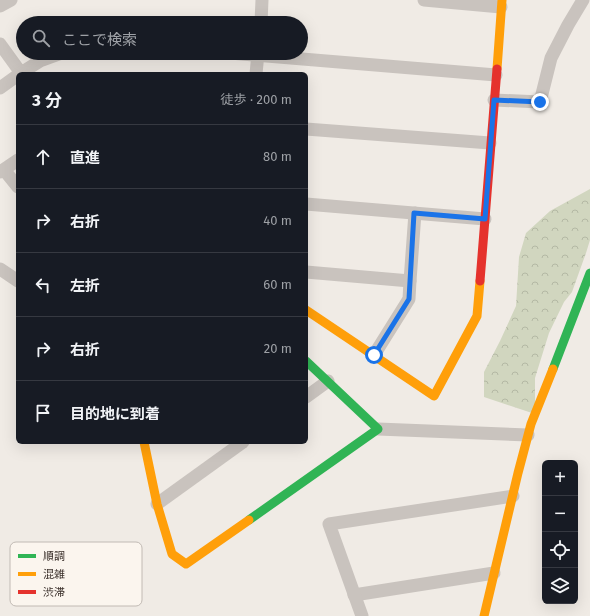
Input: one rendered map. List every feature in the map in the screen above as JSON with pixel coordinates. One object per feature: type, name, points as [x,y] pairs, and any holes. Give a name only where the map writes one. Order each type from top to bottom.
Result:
[{"type":"street","points":[[0,6],[11,0]]},
{"type":"street","points":[[261,16],[262,0]]},
{"type":"street","points":[[308,311],[434,396],[477,316],[501,3],[424,0]]},
{"type":"street","points":[[494,100],[540,102],[552,58],[568,25],[584,0]]},
{"type":"street","points":[[0,44],[19,72]]},
{"type":"street","points":[[308,58],[496,75]]},
{"type":"street","points":[[23,72],[43,60]]},
{"type":"street","points":[[256,72],[257,60]]},
{"type":"street","points":[[0,88],[16,77]]},
{"type":"street","points":[[308,129],[490,143]]},
{"type":"street","points":[[16,161],[2,171],[16,185]]},
{"type":"street","points":[[308,204],[485,219]]},
{"type":"street","points":[[374,355],[409,299],[414,213]]},
{"type":"street","points":[[0,269],[16,280]]},
{"type":"street","points":[[308,272],[410,280]]},
{"type":"street","points":[[484,616],[531,424],[590,273]]},
{"type":"street","points":[[308,363],[378,429]]},
{"type":"street","points":[[308,396],[328,381]]},
{"type":"street","points":[[144,444],[157,504],[172,554],[186,564],[378,429],[528,435]]},
{"type":"street","points":[[157,504],[240,444]]},
{"type":"street","points":[[362,616],[329,524],[513,496]]},
{"type":"street","points":[[354,595],[494,573]]},
{"type":"green space","points":[[590,189],[590,240],[572,292],[564,302],[549,333],[535,378],[535,414],[484,397],[484,372],[516,306],[519,257],[526,233],[550,211]]},
{"type":"traffic: fast","points":[[553,369],[590,273]]},
{"type":"traffic: fast","points":[[249,520],[378,429],[308,363]]},
{"type":"traffic: slow","points":[[497,69],[502,0]]},
{"type":"traffic: slow","points":[[308,311],[434,396],[477,316],[480,281]]},
{"type":"traffic: slow","points":[[484,616],[531,424],[553,369]]},
{"type":"traffic: slow","points":[[144,444],[157,504],[172,554],[186,564],[249,520]]},
{"type":"traffic: jam","points":[[480,281],[497,69]]},
{"type":"route","points":[[374,355],[409,299],[414,213],[485,219],[494,100],[540,102]]}]
